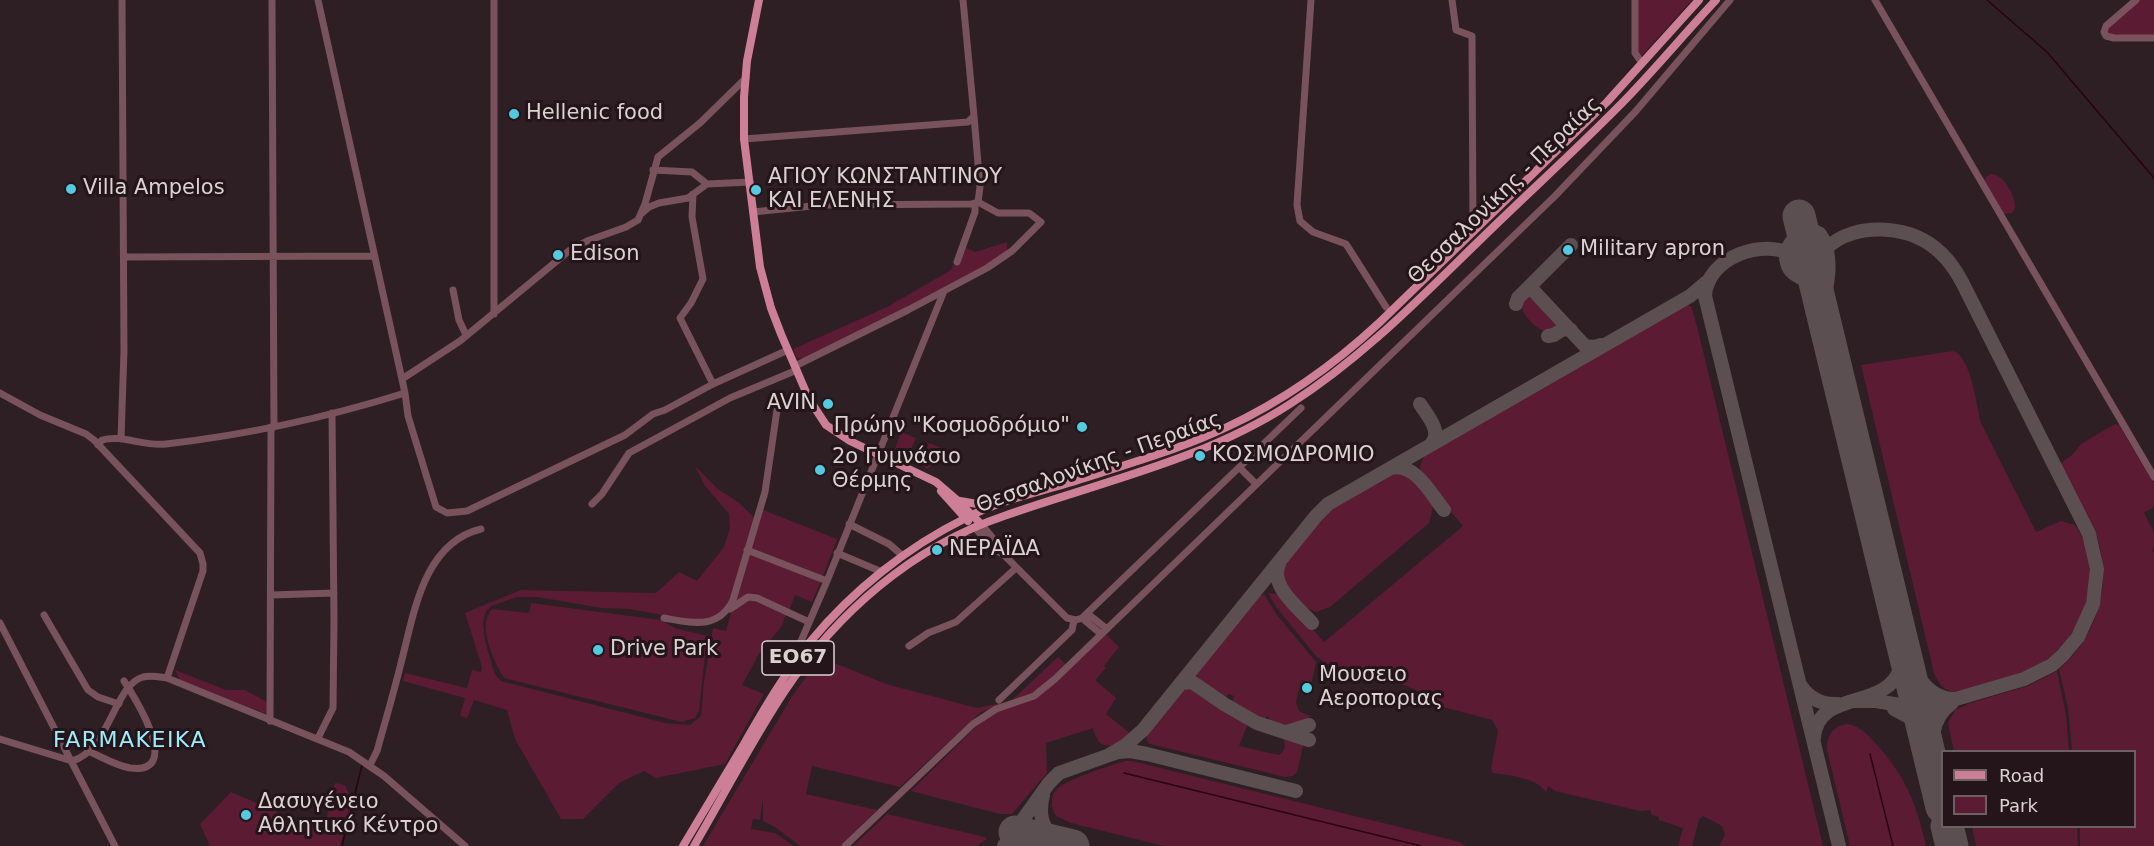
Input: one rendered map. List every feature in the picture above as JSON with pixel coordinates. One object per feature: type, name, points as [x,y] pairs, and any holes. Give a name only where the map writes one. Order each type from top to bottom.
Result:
[{"type":"main road","points":[[759,0],[746,78],[744,139],[759,260],[767,294],[795,366],[808,396],[823,422],[830,429],[930,480],[957,500],[969,517]]},
{"type":"main road","name":"Θεσσαλονίκης - Περαίας","points":[[683,846],[787,673],[826,624],[882,572],[924,541],[969,517],[995,506],[1170,450],[1219,431],[1258,411],[1308,380],[1356,344],[1607,102],[1699,0]]},
{"type":"main road","name":"Θεσσαλονίκης - Περαίας","points":[[694,846],[776,705],[813,653],[848,613],[879,586],[939,545],[977,526],[1215,443],[1273,415],[1330,377],[1402,316],[1621,104],[1716,0]]},
{"type":"main road","points":[[930,480],[977,526]]},
{"type":"main road","points":[[957,500],[995,506]]},
{"type":"street","points":[[121,439],[124,359],[123,0]]},
{"type":"street","points":[[270,721],[273,427],[272,0]]},
{"type":"street","points":[[318,0],[402,379],[408,416],[434,502],[441,510],[447,513],[467,511],[625,435],[653,414],[713,384],[789,351]]},
{"type":"street","points":[[494,0],[494,314]]},
{"type":"street","points":[[957,262],[975,214],[980,187],[972,120],[963,0]]},
{"type":"street","points":[[1311,0],[1297,205],[1299,221],[1313,232],[1346,244],[1386,307]]},
{"type":"street","points":[[1452,0],[1456,30],[1472,36],[1473,231]]},
{"type":"street","points":[[1635,0],[1635,53],[1642,63]]},
{"type":"street","points":[[845,846],[973,724],[996,708],[1027,699],[1041,691],[1104,631],[1555,196],[1635,111],[1730,0]]},
{"type":"street","points":[[1875,0],[2154,477]]},
{"type":"street","points":[[2136,0],[2106,26],[2104,32],[2106,36],[2114,38],[2154,38]]},
{"type":"street","points":[[638,220],[645,204],[658,157],[700,123],[746,78]]},
{"type":"street","points":[[744,139],[972,120]]},
{"type":"street","points":[[653,171],[692,172],[707,184]]},
{"type":"street","points":[[402,379],[459,341],[570,250],[587,241],[626,227],[638,220],[641,214],[652,206],[683,199],[707,184],[750,182]]},
{"type":"street","points":[[693,194],[692,217],[703,279],[691,303],[680,318],[713,384]]},
{"type":"street","points":[[592,504],[602,494],[629,453],[730,398],[944,291],[1008,254],[1041,222],[1029,213],[998,213],[977,203],[822,205],[753,212]]},
{"type":"street","points":[[124,257],[374,256]]},
{"type":"street","points":[[453,290],[459,320],[466,335]]},
{"type":"street","points":[[787,673],[827,581],[944,291]]},
{"type":"street","points":[[0,393],[40,415],[86,434],[192,544],[202,558],[201,576],[167,678]]},
{"type":"street","points":[[98,445],[107,438],[143,444],[165,444],[273,427],[405,393]]},
{"type":"street","points":[[727,611],[733,600],[762,506],[778,407],[808,396]]},
{"type":"street","points":[[999,700],[1072,630],[1082,617],[1301,408]]},
{"type":"street","points":[[318,738],[333,708],[332,413]]},
{"type":"street","points":[[1240,468],[1256,484]]},
{"type":"street","points":[[849,524],[889,544],[903,556]]},
{"type":"street","points":[[977,526],[994,549],[1004,555]]},
{"type":"street","points":[[977,526],[998,543],[1004,555],[1067,618],[1082,617],[1104,631]]},
{"type":"street","points":[[370,765],[377,752],[424,581],[455,541],[468,532],[482,529]]},
{"type":"street","points":[[939,545],[968,539],[988,542]]},
{"type":"street","points":[[747,550],[827,581]]},
{"type":"street","points":[[837,553],[882,572]]},
{"type":"street","points":[[909,646],[925,635],[956,622],[1016,568]]},
{"type":"street","points":[[271,595],[334,593]]},
{"type":"street","points":[[664,618],[704,622],[716,620],[748,597],[757,598],[809,622]]},
{"type":"street","points":[[44,615],[88,690],[98,697],[119,704]]},
{"type":"street","points":[[0,623],[115,846]]},
{"type":"street","points":[[0,740],[72,761],[90,752],[135,682],[143,677],[167,678],[270,721],[333,744],[370,765],[465,846]]},
{"type":"street","points":[[90,752],[128,768],[142,768],[152,760],[155,752],[151,728],[124,681]]},
{"type":"green space","points":[[1636,0],[1692,0],[1636,62]]},
{"type":"green space","points":[[2137,0],[2154,0],[2154,35],[2107,35],[2107,27]]},
{"type":"green space","points":[[1991,174],[2005,182],[2011,192],[2015,203],[2012,213],[2003,214],[1985,182],[1986,177]]},
{"type":"green space","points":[[1007,242],[1007,252],[984,267],[806,359],[797,358],[793,349],[887,307],[951,270],[953,265],[959,265],[966,248],[975,252]]},
{"type":"green space","points":[[1529,294],[1543,303],[1552,313],[1559,327],[1554,333],[1537,327],[1523,312],[1520,301],[1524,295]]},
{"type":"green space","points":[[1683,304],[1691,306],[1698,330],[1823,846],[1719,846],[1725,835],[1722,826],[1703,816],[1699,820],[1692,846],[1678,846],[1683,828],[1659,820],[1659,817],[1652,815],[1650,810],[1640,811],[1555,791],[1548,786],[1546,793],[1530,781],[1493,773],[1491,769],[1498,730],[1492,720],[1439,706],[1422,693],[1407,686],[1325,663],[1316,656],[1276,607],[1268,593],[1285,598],[1324,642],[1463,526],[1423,479],[1420,466],[1426,452]]},
{"type":"green space","points":[[1953,351],[1959,355],[1969,372],[1981,423],[2036,532],[2061,521],[2075,525],[2084,542],[2089,560],[2090,579],[2081,616],[2072,633],[2046,660],[2002,680],[1955,692],[1942,686],[1934,673],[1861,365]]},
{"type":"green space","points":[[2115,424],[2119,425],[2154,484],[2154,507],[2144,513],[2154,532],[2152,550],[2154,553],[2154,846],[2080,846],[2080,828],[2136,828],[2136,750],[2072,750],[2068,708],[2059,669],[2084,640],[2093,623],[2103,586],[2100,547],[2094,529],[2071,488],[2061,463],[2081,444]]},
{"type":"green space","points":[[901,432],[916,438],[905,462],[893,455]]},
{"type":"green space","points":[[929,443],[944,449],[937,462],[927,469],[920,464]]},
{"type":"green space","points":[[695,466],[718,489],[738,502],[756,519],[730,602],[719,614],[706,619],[685,619],[538,597],[517,597],[491,606],[485,613],[483,624],[485,641],[493,668],[501,681],[665,723],[690,725],[701,716],[713,628],[726,631],[732,609],[748,599],[756,600],[786,614],[782,626],[759,654],[742,685],[764,694],[725,764],[656,778],[644,771],[619,783],[583,819],[561,819],[515,739],[507,710],[474,700],[467,718],[460,716],[465,698],[403,681],[405,673],[467,688],[472,670],[481,672],[482,667],[465,613],[521,590],[656,593],[679,572],[697,581],[724,547],[730,528],[729,514],[705,486]]},
{"type":"green space","points":[[1393,472],[1409,475],[1429,497],[1433,508],[1429,523],[1330,607],[1316,612],[1300,605],[1282,582],[1281,573],[1285,562],[1333,505]]},
{"type":"green space","points":[[763,510],[837,539],[823,576],[749,547]]},
{"type":"green space","points":[[750,551],[821,581],[812,602],[795,595],[789,611],[758,597],[733,604]]},
{"type":"green space","points":[[1264,594],[1277,615],[1316,662],[1312,682],[1301,680],[1296,702],[1299,711],[1310,716],[1296,726],[1285,727],[1268,723],[1269,717],[1267,716],[1265,720],[1260,720],[1236,707],[1232,703],[1234,696],[1229,694],[1225,698],[1215,696],[1203,686],[1196,672],[1254,600]]},
{"type":"green space","name":"Drive Park","points":[[531,603],[661,620],[675,628],[707,636],[699,711],[695,718],[682,722],[504,678],[488,640],[487,618],[492,609],[529,613]]},
{"type":"green space","points":[[1106,634],[1119,647],[1104,666],[1106,668],[1095,680],[1116,698],[1106,714],[1131,734],[1128,737],[1116,744],[1103,745],[1099,742],[1093,728],[1046,743],[1047,773],[1012,814],[1000,814],[911,791],[992,712],[1021,704]]},
{"type":"green space","points":[[820,657],[886,684],[977,708],[1011,701],[1058,657],[1067,665],[1038,692],[981,712],[900,787],[812,766],[806,794],[877,810],[840,846],[800,846],[763,821],[763,798],[760,820],[753,819],[751,829],[775,833],[794,846],[703,846],[791,698]]},
{"type":"green space","points":[[175,670],[226,690],[245,690],[267,702],[267,714],[180,680]]},
{"type":"green space","points":[[2057,671],[2066,715],[2069,750],[1954,750],[1948,723],[1955,710],[1970,703],[2028,686]]},
{"type":"green space","points":[[1186,684],[1249,721],[1239,746],[1279,755],[1284,749],[1285,744],[1282,737],[1284,735],[1304,742],[1297,772],[1293,776],[1285,777],[1150,744],[1146,733]]},
{"type":"green space","points":[[1847,724],[1867,734],[1896,769],[1914,804],[1926,846],[1850,846],[1827,750],[1831,732]]},
{"type":"green space","points":[[1125,761],[1460,842],[1465,846],[1164,846],[1071,823],[1056,816],[1052,800],[1054,793],[1061,786],[1089,773]]},
{"type":"green space","name":"Δασυγένειο Αθλητικό Κέντρο","points":[[335,783],[345,785],[350,796],[354,797],[340,846],[210,846],[200,824],[231,792],[323,832]]},
{"type":"green space","points":[[887,814],[987,839],[977,846],[853,846]]},
{"type":"green space","points":[[1972,828],[2077,828],[2078,846],[1976,846]]},
{"type":"waterway","points":[[1987,0],[2047,52],[2154,178]]},
{"type":"waterway","points":[[1870,754],[1893,846]]},
{"type":"waterway","points":[[342,846],[362,765]]},
{"type":"waterway","points":[[1124,773],[1421,846]]},
{"type":"taxiway","points":[[1814,280],[1817,263],[1826,250],[1838,240],[1852,233],[1869,230],[1902,232],[1917,237],[1944,256],[1962,282],[2089,534],[2097,569],[2093,604],[2078,637],[2052,665],[2024,679],[1932,706],[1918,708],[1876,701],[1854,701]]},
{"type":"taxiway","points":[[1816,289],[1792,272],[1786,255],[1793,240],[1799,235],[1813,231],[1819,233],[1823,239],[1828,257],[1828,276],[1822,312]]},
{"type":"taxiway","points":[[1516,304],[1518,298],[1571,245]]},
{"type":"taxiway","points":[[1817,291],[1809,271],[1799,259],[1782,251],[1768,249],[1753,250],[1726,261],[1708,282],[1705,296],[1839,846]]},
{"type":"taxiway","points":[[1109,755],[1126,745],[1143,730],[1328,504],[1690,296],[1709,280]]},
{"type":"taxiway","points":[[1530,287],[1585,346],[1601,345]]},
{"type":"taxiway","points":[[1548,336],[1563,329],[1571,330]]},
{"type":"taxiway","points":[[1420,404],[1434,428],[1435,438],[1432,443]]},
{"type":"taxiway","points":[[1391,468],[1400,467],[1415,474],[1444,510]]},
{"type":"taxiway","points":[[1279,564],[1277,572],[1282,588],[1293,604],[1312,623]]},
{"type":"taxiway","points":[[1814,738],[1818,723],[1827,712],[1881,691],[1892,682],[1900,669],[1903,645]]},
{"type":"taxiway","points":[[1904,647],[1916,674],[1928,689],[1944,698],[1954,699]]},
{"type":"taxiway","points":[[1182,683],[1192,682],[1257,723],[1309,740]]},
{"type":"taxiway","points":[[1801,686],[1817,700],[1838,704]]},
{"type":"taxiway","points":[[1933,770],[1931,752],[1933,733],[1940,716],[1952,703]]},
{"type":"taxiway","points":[[1894,709],[1911,718],[1926,740]]},
{"type":"taxiway","points":[[1287,732],[1309,725]]},
{"type":"taxiway","points":[[1004,846],[1049,783],[1059,773],[1118,752],[1130,751],[1147,754],[1296,791]]},
{"type":"taxiway","points":[[1043,795],[1041,809],[1043,822],[1049,833],[1059,842]]},
{"type":"runway","points":[[1799,216],[1941,803]]},
{"type":"runway","points":[[1948,828],[1952,846]]},
{"type":"runway","points":[[1015,832],[1073,846]]},
{"type":"place","name":"Hellenic food","points":[[514,114]]},
{"type":"place","name":"Villa Ampelos","points":[[71,189]]},
{"type":"place","name":"ΑΓΙΟΥ ΚΩΝΣΤΑΝΤΙΝΟΥ ΚΑΙ ΕΛΕΝΗΣ","points":[[756,190]]},
{"type":"place","name":"Military apron","points":[[1568,250]]},
{"type":"place","name":"Edison","points":[[558,255]]},
{"type":"place","name":"AVIN","points":[[828,404]]},
{"type":"place","name":"Πρώην \"Κοσμοδρόμιο\"","points":[[1082,427]]},
{"type":"place","name":"ΚΟΣΜΟΔΡΟΜΙΟ","points":[[1200,456]]},
{"type":"place","name":"2ο Γυμνάσιο Θέρμης","points":[[820,470]]},
{"type":"place","name":"ΝΕΡΑΪΔΑ","points":[[937,550]]},
{"type":"place","name":"Drive Park","points":[[598,650]]},
{"type":"place","name":"Μουσειο Αεροποριας","points":[[1307,688]]},
{"type":"place","name":"Δασυγένειο Αθλητικό Κέντρο","points":[[246,815]]},
{"type":"district","name":"FARMAKEIKA","points":[[130,741]]}]
